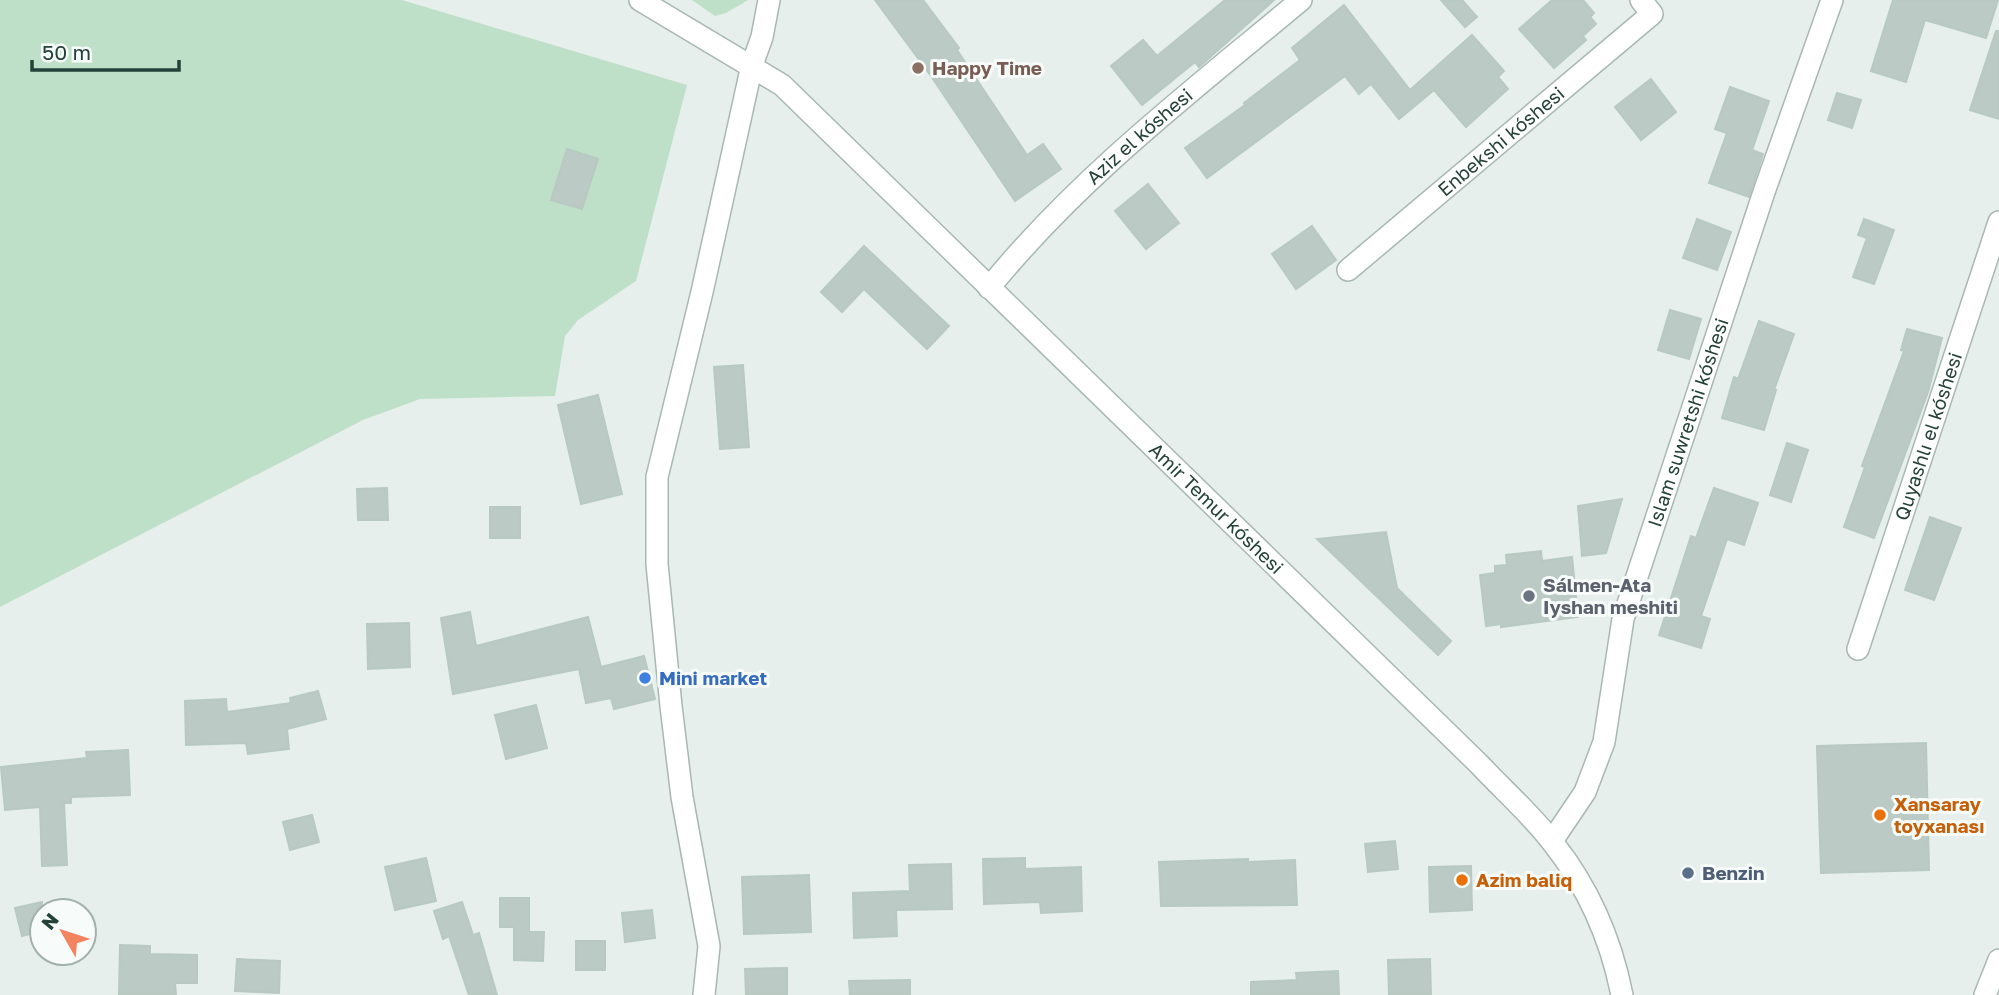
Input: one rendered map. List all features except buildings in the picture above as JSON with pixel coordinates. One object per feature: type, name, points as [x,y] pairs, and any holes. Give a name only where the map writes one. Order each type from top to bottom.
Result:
[{"type":"street","name":"Amir Temur kóshesi","points":[[640,0],[782,85],[1479,764],[1552,841],[1577,876],[1607,940],[1624,994]]},
{"type":"street","points":[[704,995],[709,946],[682,797],[671,706],[657,564],[657,477],[769,0]]},
{"type":"street","name":"Aziz el kóshesi","points":[[989,288],[1058,212],[1136,138],[1301,0]]},
{"type":"street","name":"Islam suwretshi kóshesi","points":[[1552,841],[1585,792],[1604,742],[1623,619],[1760,205],[1832,0]]},
{"type":"street","name":"Enbekshi kóshesi","points":[[1348,270],[1646,7]]},
{"type":"street","name":"Quyashlı el kóshesi","points":[[1858,649],[1999,222]]},
{"type":"street","points":[[1985,995],[1999,960]]},
{"type":"green space","points":[[0,0],[402,0],[687,85],[636,281],[578,320],[565,336],[555,396],[420,399],[363,420],[0,607]]},
{"type":"green space","points":[[692,0],[748,0],[715,16]]},
{"type":"place","name":"Happy Time","points":[[918,68]]},
{"type":"place","name":"Sálmen-Ata Iyshan meshiti","points":[[1529,596]]},
{"type":"place","name":"Mini market","points":[[645,678]]},
{"type":"place","name":"Xansaray toyxanası","points":[[1880,815]]},
{"type":"place","name":"Benzin","points":[[1688,873]]},
{"type":"place","name":"Azim baliq","points":[[1462,880]]}]
